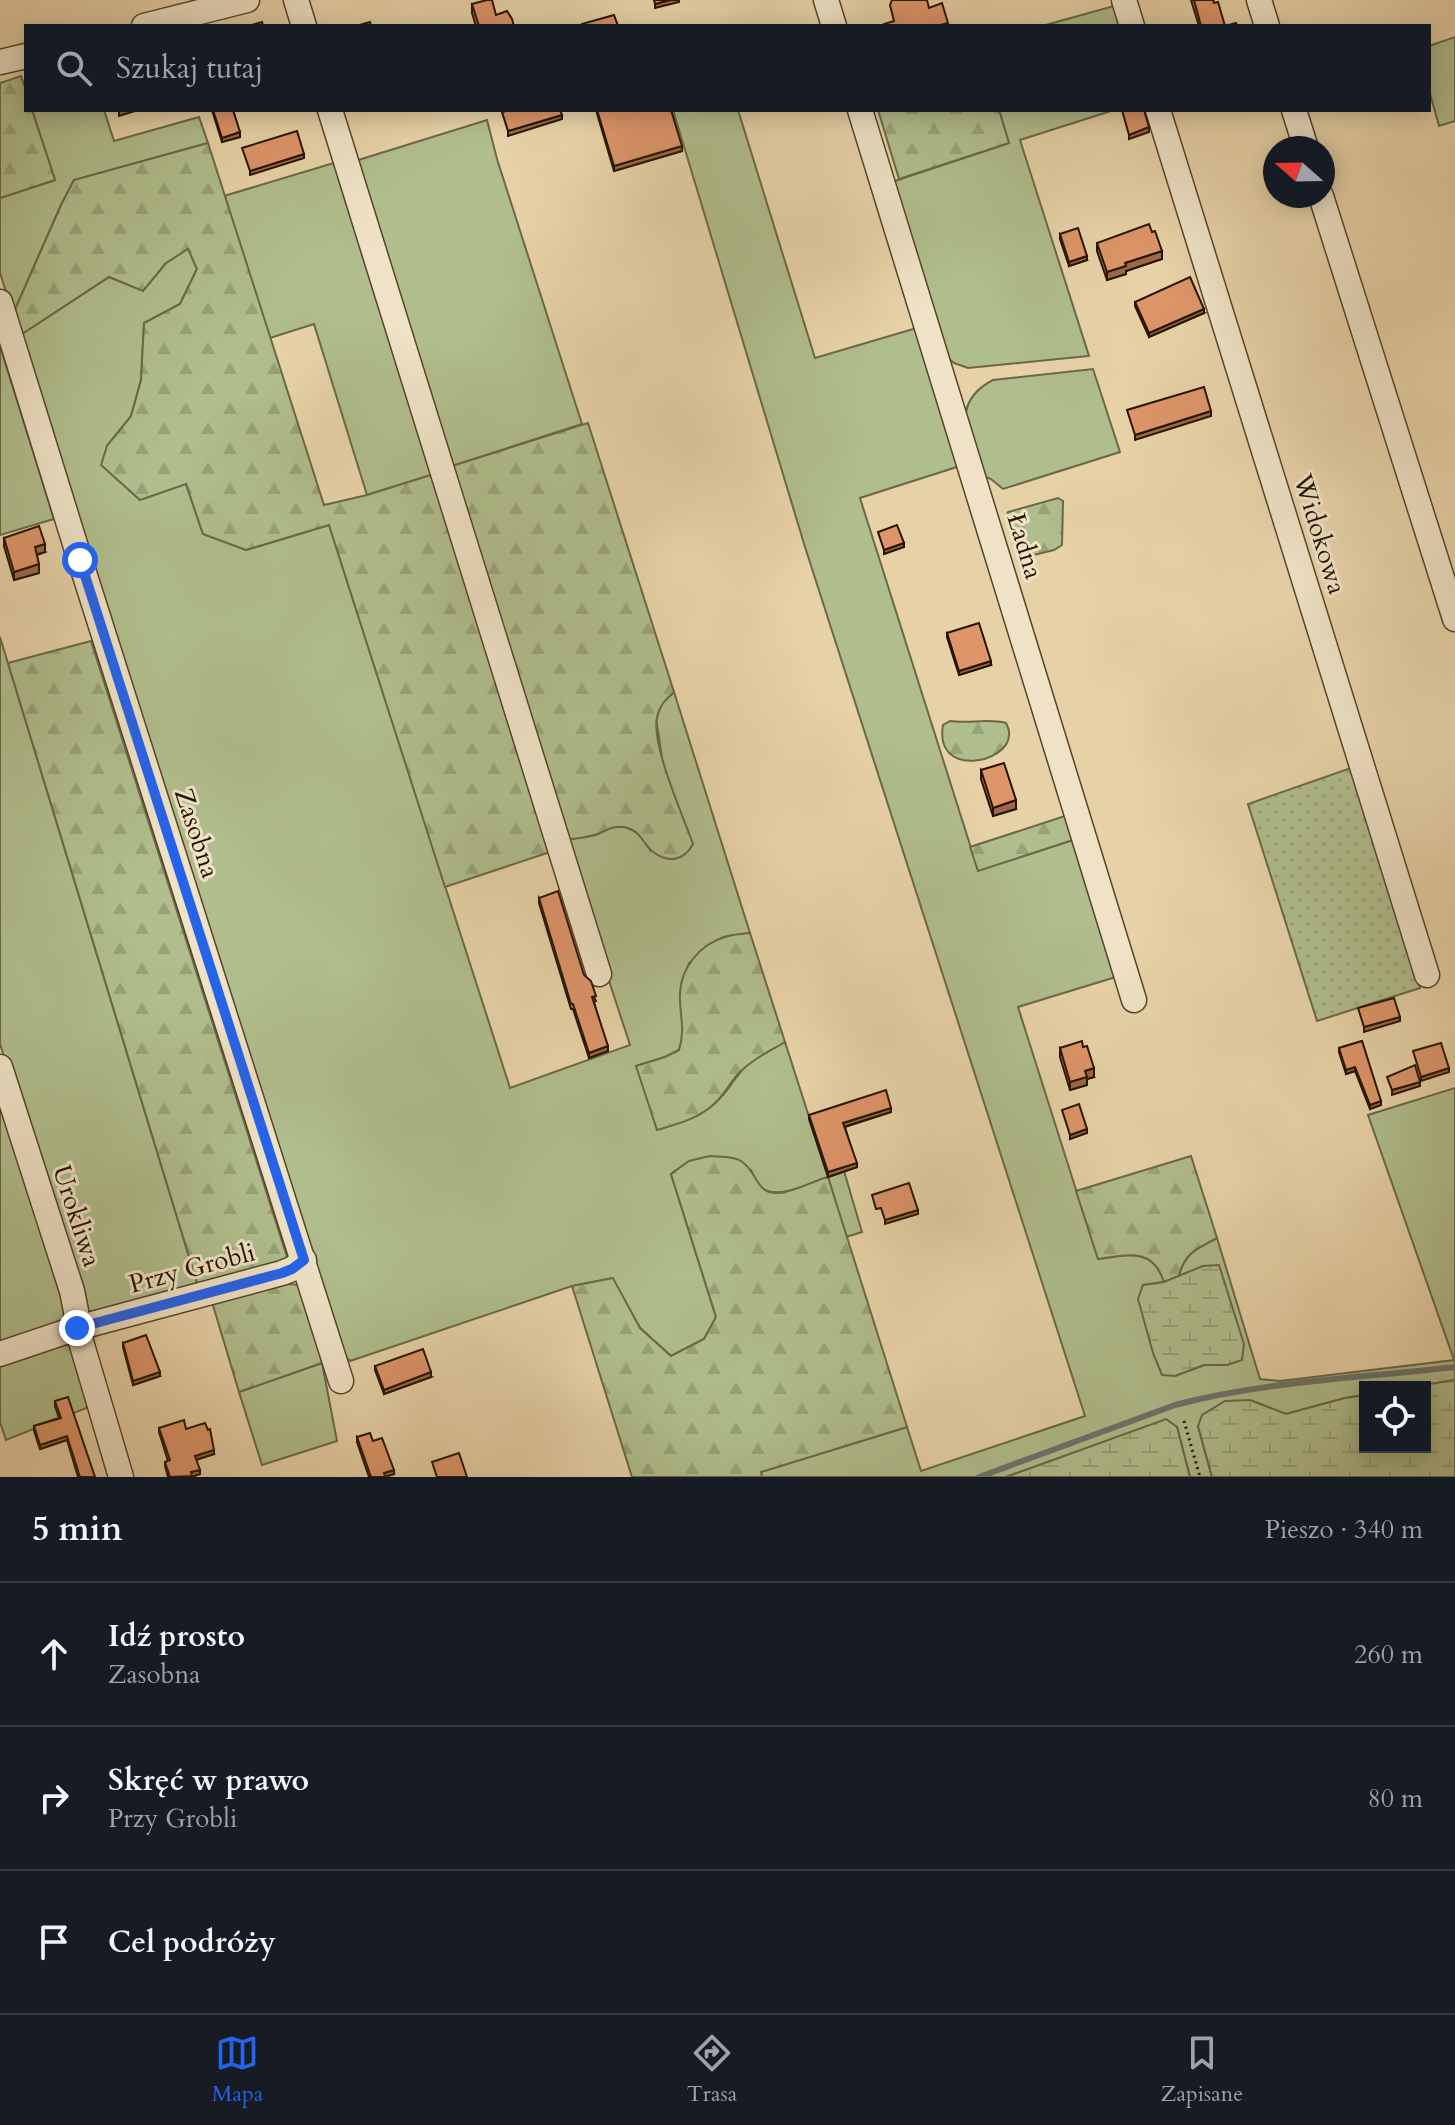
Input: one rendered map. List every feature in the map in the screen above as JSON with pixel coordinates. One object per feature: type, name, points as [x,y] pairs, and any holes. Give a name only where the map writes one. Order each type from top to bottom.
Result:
[{"type":"street","points":[[152,24],[247,0]]},
{"type":"street","points":[[296,0],[303,24]]},
{"type":"street","points":[[826,0],[833,24]]},
{"type":"street","points":[[1124,0],[1131,24]]},
{"type":"street","points":[[1259,0],[1266,24]]},
{"type":"street","points":[[0,62],[24,56]]},
{"type":"street","points":[[331,112],[599,974]]},
{"type":"street","name":"Ładna","points":[[861,112],[1134,1000]]},
{"type":"street","name":"Widokowa","points":[[1159,112],[1427,975]]},
{"type":"street","points":[[1295,112],[1302,136]]},
{"type":"street","points":[[1325,208],[1455,619]]},
{"type":"street","name":"Zasobna","points":[[0,302],[341,1381]]},
{"type":"street","name":"Urokliwa","points":[[0,1067],[72,1291],[77,1328],[121,1477]]},
{"type":"street","name":"Przy Grobli","points":[[0,1354],[77,1328],[282,1273],[304,1260]]},
{"type":"path","points":[[1184,1421],[1200,1477]]},
{"type":"green space","points":[[1114,6],[1120,24],[1049,24]]},
{"type":"green space","points":[[1455,37],[1455,121],[1439,126],[1431,97],[1431,45]]},
{"type":"green space","points":[[21,76],[24,112],[33,112],[55,180],[0,198],[0,83]]},
{"type":"green space","points":[[33,112],[105,112],[114,141],[199,117],[208,143],[74,180],[13,314],[0,273],[0,198],[55,180]]},
{"type":"green space","points":[[674,112],[739,112],[815,358],[920,327],[963,465],[860,498],[978,870],[1076,839],[1119,976],[1018,1007],[1098,1259],[1129,1255],[1146,1258],[1159,1271],[1164,1282],[1143,1285],[1175,1376],[1204,1365],[1227,1365],[1203,1266],[1179,1276],[1188,1257],[1217,1238],[1260,1379],[1280,1381],[1454,1360],[1368,1115],[1455,1088],[1455,1380],[1431,1384],[1431,1381],[1359,1381],[1359,1396],[1286,1414],[1250,1400],[1198,1426],[1212,1477],[1190,1477],[1177,1427],[1166,1420],[1006,1477],[762,1477],[761,1472],[907,1427],[921,1471],[1085,1416],[805,547]]},
{"type":"green space","points":[[879,112],[1000,112],[1009,143],[899,179]]},
{"type":"green space","points":[[1000,112],[1108,112],[1020,140],[1089,356],[968,368],[954,363],[942,353],[892,182],[1009,143]]},
{"type":"green space","points":[[487,120],[582,424],[449,467],[352,162]]},
{"type":"green space","points":[[208,143],[324,505],[434,474],[556,850],[445,887],[329,525],[246,550],[203,534],[186,484],[140,500],[101,465],[107,446],[131,416],[141,380],[144,323],[180,304],[197,269],[188,249],[166,263],[143,291],[109,277],[19,336],[13,314],[74,180]]},
{"type":"green space","points":[[337,162],[434,474],[367,495],[314,324],[270,338],[224,196]]},
{"type":"green space","points":[[188,248],[197,269],[180,304],[144,323],[141,380],[131,416],[107,446],[186,484],[203,534],[246,550],[329,525],[510,1088],[630,1045],[563,840],[596,835],[612,827],[626,827],[640,834],[650,850],[662,757],[656,719],[662,703],[674,692],[750,933],[723,937],[689,963],[680,996],[684,1034],[679,1050],[637,1066],[657,1129],[684,1121],[709,1108],[747,1065],[785,1042],[828,1176],[844,1171],[862,1232],[846,1237],[828,1177],[794,1190],[775,1192],[760,1187],[751,1170],[718,1159],[701,1158],[683,1166],[671,1174],[716,1317],[704,1339],[671,1356],[640,1328],[612,1278],[572,1286],[350,1361],[344,1355],[19,336],[109,277],[143,290],[166,263]]},
{"type":"green space","points":[[0,346],[54,519],[0,535]]},
{"type":"green space","points":[[1093,369],[1120,452],[1003,489],[991,479],[978,474],[966,421],[971,399],[979,389],[993,380]]},
{"type":"green space","points":[[588,423],[674,692],[659,710],[656,730],[663,762],[693,844],[685,854],[675,859],[658,855],[637,834],[624,827],[563,840],[449,467]]},
{"type":"green space","points":[[1058,498],[1063,501],[1062,545],[1022,558],[1006,518],[1008,512]]},
{"type":"green space","points":[[0,637],[198,1286],[93,1316],[84,1312],[0,1044]]},
{"type":"green space","points":[[91,641],[287,1257],[280,1264],[198,1286],[8,663]]},
{"type":"green space","points":[[950,721],[1006,723],[1009,734],[1006,745],[986,758],[973,761],[960,759],[950,753],[943,742],[943,725]]},
{"type":"green space","points":[[1351,768],[1420,988],[1317,1021],[1248,804]]},
{"type":"green space","points":[[1068,815],[1076,839],[978,871],[970,847]]},
{"type":"green space","points":[[750,933],[785,1042],[743,1069],[718,1101],[701,1114],[657,1130],[636,1066],[679,1050],[682,1034],[681,984],[688,966],[700,951],[716,940]]},
{"type":"green space","points":[[0,1090],[72,1316],[68,1322],[0,1346]]},
{"type":"green space","points":[[710,1156],[741,1161],[762,1188],[775,1193],[790,1191],[828,1177],[907,1427],[761,1472],[762,1477],[632,1477],[572,1286],[613,1278],[640,1328],[671,1356],[704,1339],[716,1317],[671,1174],[689,1161]]},
{"type":"green space","points":[[1191,1156],[1217,1238],[1188,1257],[1179,1276],[1164,1282],[1153,1263],[1146,1258],[1129,1255],[1098,1259],[1076,1191]]},
{"type":"green space","points":[[1219,1265],[1244,1344],[1242,1360],[1227,1365],[1204,1365],[1175,1376],[1162,1375],[1138,1299],[1143,1285],[1164,1282],[1203,1266]]},
{"type":"green space","points":[[288,1284],[300,1285],[310,1298],[322,1363],[239,1392],[212,1302]]},
{"type":"green space","points":[[65,1343],[71,1346],[89,1407],[6,1440],[0,1422],[0,1362]]},
{"type":"green space","points":[[322,1363],[337,1441],[262,1465],[239,1392]]},
{"type":"green space","points":[[1455,1380],[1455,1477],[1212,1477],[1198,1426],[1202,1415],[1225,1401],[1250,1400],[1286,1414],[1359,1396],[1359,1453],[1431,1453],[1431,1384]]},
{"type":"green space","points":[[1166,1419],[1177,1427],[1190,1477],[1006,1477]]},
{"type":"building","points":[[492,0],[496,15],[507,11],[513,24],[478,24],[472,4]]},
{"type":"building","points":[[892,0],[927,0],[929,8],[942,3],[948,23],[884,24],[894,21],[890,5]]},
{"type":"building","points":[[1194,0],[1218,2],[1224,24],[1200,24]]},
{"type":"building","points":[[614,15],[617,24],[582,24]]},
{"type":"building","points":[[214,112],[234,112],[240,132],[222,138]]},
{"type":"building","points":[[502,112],[561,112],[562,115],[508,131]]},
{"type":"building","points":[[598,112],[672,112],[682,146],[614,166]]},
{"type":"building","points":[[1123,112],[1145,112],[1149,127],[1129,135]]},
{"type":"building","points":[[297,131],[304,154],[250,171],[242,148]]},
{"type":"building","points":[[1149,224],[1162,251],[1107,272],[1097,243]]},
{"type":"building","points":[[1078,228],[1087,256],[1069,262],[1060,234]]},
{"type":"building","points":[[1190,277],[1204,309],[1149,333],[1135,302]]},
{"type":"building","points":[[1204,387],[1211,411],[1135,435],[1127,410]]},
{"type":"building","points":[[897,525],[904,543],[884,550],[878,532]]},
{"type":"building","points":[[39,526],[45,544],[35,547],[39,564],[14,572],[4,538]]},
{"type":"building","points":[[979,623],[991,661],[959,671],[947,633]]},
{"type":"building","points":[[1004,763],[1016,800],[993,808],[981,770]]},
{"type":"building","points":[[558,891],[584,975],[591,981],[596,996],[592,997],[608,1046],[589,1053],[539,898]]},
{"type":"building","points":[[1394,998],[1400,1017],[1364,1027],[1358,1008]]},
{"type":"building","points":[[1082,1041],[1083,1047],[1087,1046],[1094,1068],[1085,1071],[1087,1077],[1070,1082],[1060,1048]]},
{"type":"building","points":[[1362,1041],[1381,1101],[1370,1105],[1355,1067],[1346,1070],[1339,1048]]},
{"type":"building","points":[[1441,1043],[1449,1068],[1421,1077],[1413,1051]]},
{"type":"building","points":[[1415,1065],[1420,1082],[1392,1090],[1387,1077]]},
{"type":"building","points":[[886,1090],[891,1108],[843,1123],[857,1163],[828,1172],[809,1115]]},
{"type":"building","points":[[1079,1104],[1087,1129],[1070,1135],[1062,1110]]},
{"type":"building","points":[[909,1183],[918,1210],[885,1220],[881,1208],[876,1209],[872,1195]]},
{"type":"building","points":[[146,1335],[160,1372],[133,1381],[123,1343]]},
{"type":"building","points":[[423,1349],[431,1372],[384,1390],[375,1366]]},
{"type":"building","points":[[68,1397],[95,1477],[80,1477],[67,1436],[40,1445],[34,1426],[61,1418],[55,1401]]},
{"type":"building","points":[[184,1420],[186,1429],[205,1423],[210,1429],[214,1450],[195,1456],[200,1470],[191,1472],[192,1476],[170,1477],[165,1462],[170,1460],[159,1428]]},
{"type":"building","points":[[370,1433],[373,1441],[382,1438],[394,1470],[384,1473],[385,1477],[371,1477],[357,1437]]},
{"type":"building","points":[[459,1453],[467,1477],[437,1477],[432,1462]]},
{"type":"waterway","points":[[979,1477],[1175,1405],[1279,1385],[1455,1367]]},
{"type":"route","points":[[77,1328],[282,1273],[304,1260],[80,560]]}]
